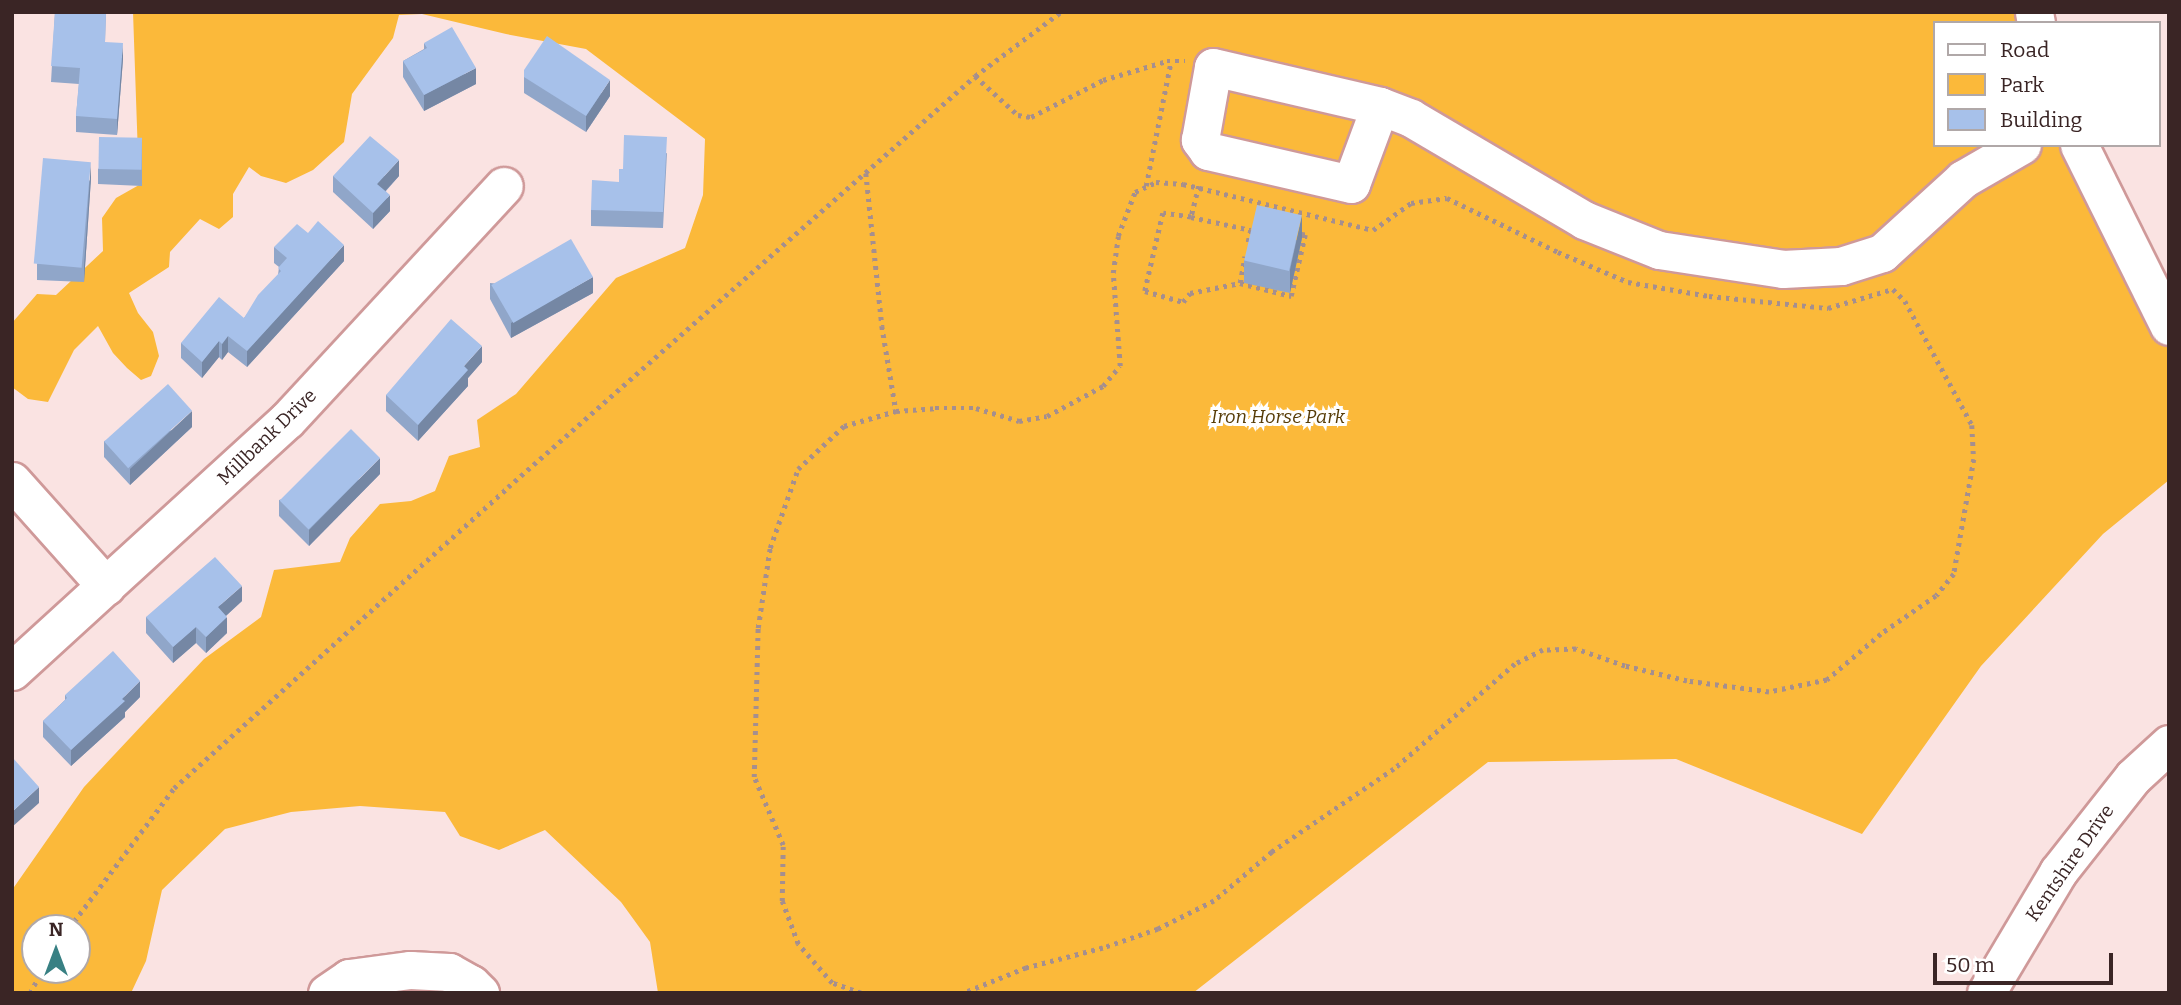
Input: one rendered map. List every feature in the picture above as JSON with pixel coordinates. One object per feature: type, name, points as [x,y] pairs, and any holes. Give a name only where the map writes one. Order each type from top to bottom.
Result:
[{"type":"street","points":[[1380,106],[1351,184],[1208,151],[1200,140],[1213,67],[1380,106],[1411,118],[1584,220],[1660,250],[1783,269],[1840,266],[1882,253],[1963,179],[2019,147]]},
{"type":"street","points":[[2080,147],[2160,288],[2169,326]]},
{"type":"street","name":"Millbank Drive","points":[[12,671],[287,420],[504,186]]},
{"type":"street","points":[[12,481],[106,586]]},
{"type":"street","name":"Kentshire Drive","points":[[1986,993],[2058,872],[2133,777],[2169,744]]},
{"type":"street","points":[[327,993],[349,978],[373,972],[410,970],[449,972],[471,984],[480,993]]},
{"type":"path","points":[[80,914],[174,788],[508,486],[975,76],[1061,12]]},
{"type":"path","points":[[975,76],[1018,115],[1031,117],[1103,80],[1171,61],[1201,61],[1213,67]]},
{"type":"path","points":[[1146,186],[1171,61]]},
{"type":"path","points":[[1191,217],[1208,151]]},
{"type":"path","points":[[866,172],[881,327],[896,411]]},
{"type":"path","points":[[861,993],[832,983],[798,944],[782,901],[783,845],[754,777],[758,628],[770,548],[798,468],[844,426],[896,411],[976,408],[1019,421],[1048,416],[1103,386],[1120,366],[1114,273],[1118,236],[1135,192],[1156,182],[1183,184],[1373,230],[1410,203],[1447,198],[1558,252],[1628,282],[1709,296],[1828,308],[1893,289],[1905,301],[1972,425],[1974,459],[1954,573],[1936,596],[1881,634],[1827,680],[1769,692],[1687,681],[1625,666],[1576,649],[1543,650],[1515,664],[1394,769],[1272,852],[1214,901],[1158,929],[1103,948],[1026,968],[964,993]]},
{"type":"path","points":[[1240,283],[1252,227],[1163,213],[1145,291],[1183,302],[1190,293],[1240,283],[1291,296],[1305,235],[1294,233]]},
{"type":"green space","name":"Iron Horse Park","points":[[133,12],[2034,12],[2036,21],[1932,21],[1932,147],[2080,147],[2169,326],[2169,480],[2103,534],[1981,666],[1862,834],[1676,759],[1488,762],[1193,993],[658,993],[650,942],[621,902],[545,830],[499,850],[460,836],[445,812],[360,806],[291,812],[225,829],[162,890],[146,961],[131,993],[12,993],[12,890],[84,787],[204,659],[261,617],[274,570],[340,562],[350,538],[380,504],[411,501],[435,491],[449,456],[480,447],[477,420],[516,394],[616,278],[685,248],[703,195],[705,139],[586,49],[422,14],[399,15],[393,38],[352,94],[344,142],[313,170],[286,183],[261,176],[249,167],[233,194],[233,217],[219,229],[200,219],[170,252],[169,267],[129,293],[138,313],[153,332],[159,356],[151,376],[141,380],[127,368],[113,353],[98,326],[74,350],[48,402],[28,399],[12,387],[12,323],[37,294],[56,295],[103,251],[102,218],[116,198],[139,185]]},
{"type":"building","points":[[55,12],[106,12],[105,42],[123,43],[117,119],[76,116],[80,68],[51,66]]},
{"type":"building","points":[[452,27],[476,68],[424,95],[403,61],[427,48],[424,43]]},
{"type":"building","points":[[547,36],[610,80],[586,116],[524,77],[524,70]]},
{"type":"building","points":[[624,135],[667,137],[663,212],[591,210],[592,180],[619,182],[619,169],[623,169]]},
{"type":"building","points":[[370,136],[399,160],[377,184],[390,195],[373,213],[333,176]]},
{"type":"building","points":[[99,137],[142,138],[141,170],[98,169]]},
{"type":"building","points":[[43,158],[91,162],[82,268],[34,264]]},
{"type":"building","points":[[1257,205],[1302,215],[1289,271],[1244,261]]},
{"type":"building","points":[[318,221],[344,245],[247,351],[228,336],[222,344],[219,341],[202,362],[181,343],[219,297],[244,318],[258,295],[281,271],[278,268],[287,258],[274,247],[297,224],[308,233]]},
{"type":"building","points":[[571,239],[593,277],[513,323],[491,285]]},
{"type":"building","points":[[451,319],[482,346],[464,366],[468,370],[418,425],[386,395]]},
{"type":"building","points":[[168,384],[192,411],[128,468],[104,442]]},
{"type":"building","points":[[351,429],[380,458],[309,529],[280,500]]},
{"type":"building","points":[[215,557],[242,586],[218,607],[227,617],[206,637],[196,627],[173,647],[146,617]]},
{"type":"building","points":[[113,651],[140,681],[122,699],[125,701],[71,750],[43,721],[67,698],[65,695]]},
{"type":"building","points":[[12,757],[39,787],[12,812]]}]
